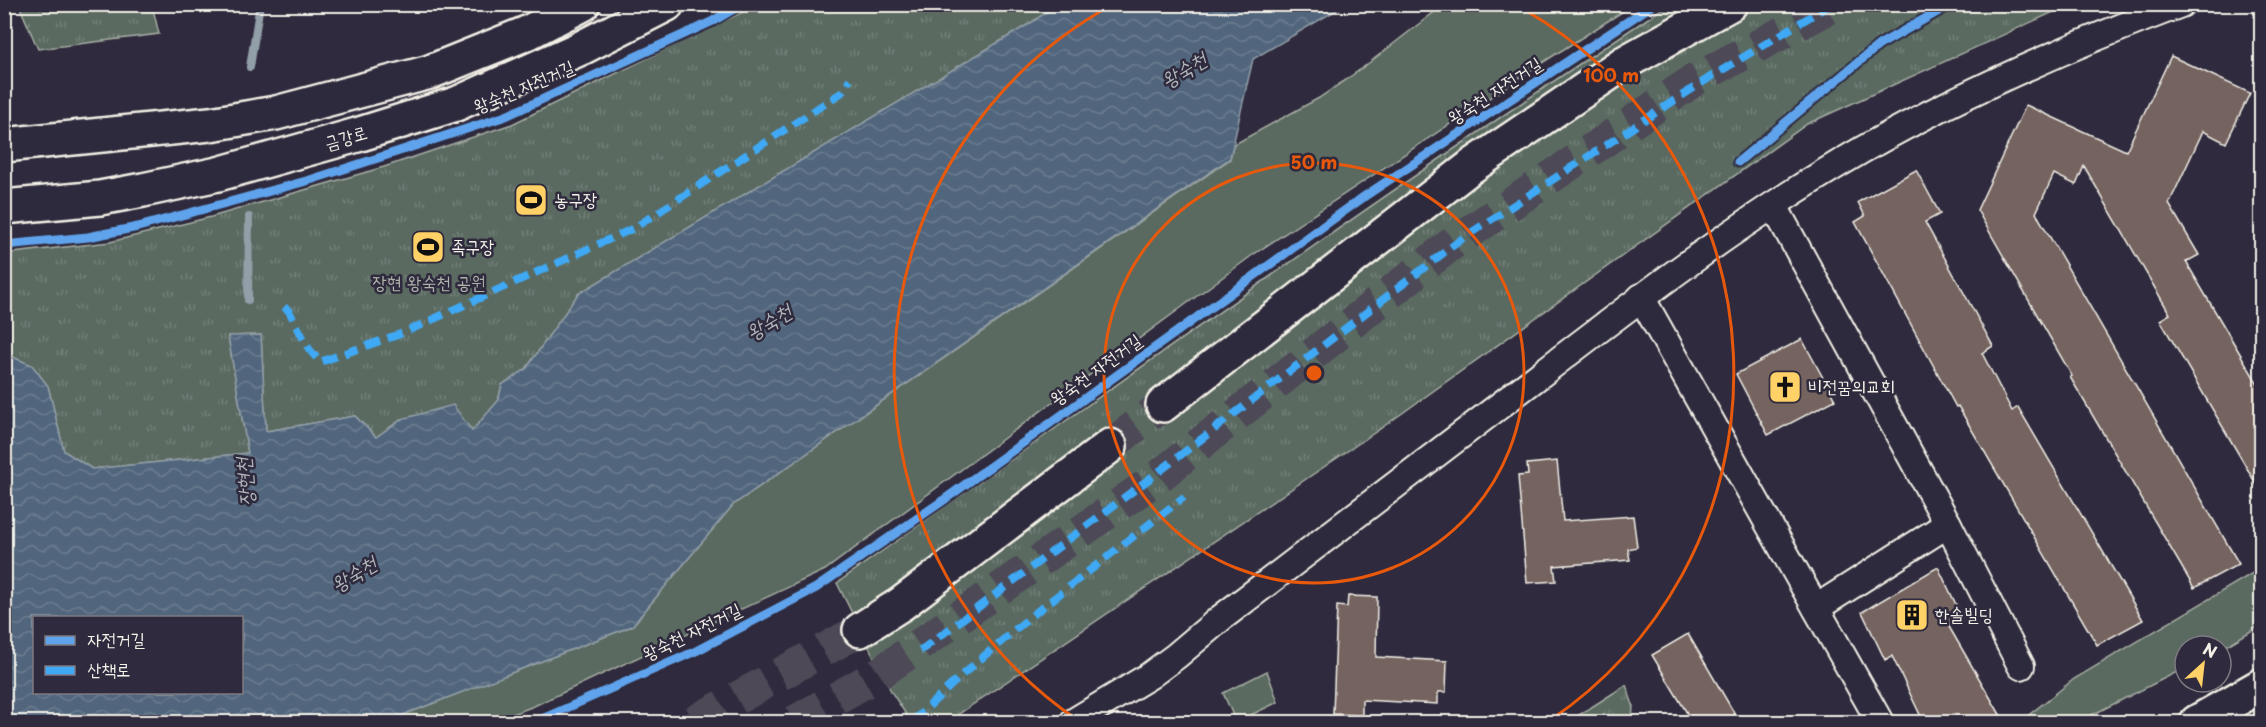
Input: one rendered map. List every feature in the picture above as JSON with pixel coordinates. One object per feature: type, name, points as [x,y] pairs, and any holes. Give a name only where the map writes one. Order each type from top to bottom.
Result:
[{"type":"main road","points":[[4,145],[210,124],[276,113],[430,72],[527,33],[583,4]]},
{"type":"main road","name":"금강로","points":[[4,207],[100,198],[218,174],[357,135],[456,104],[581,48],[667,4]]},
{"type":"main road","points":[[1163,405],[1472,166],[1624,63],[1730,4]]},
{"type":"main road","points":[[860,630],[901,604],[1110,446]]},
{"type":"main road","points":[[2197,723],[2262,685]]},
{"type":"street","points":[[1073,723],[1149,676],[1221,618],[1641,297],[1774,206],[1862,150],[1970,93],[2116,28],[2181,4]]},
{"type":"street","points":[[1774,206],[1948,525],[2021,666]]},
{"type":"street","points":[[1641,297],[1880,723]]},
{"type":"street","points":[[1816,608],[1948,525]]},
{"type":"green space","points":[[19,5],[152,5],[159,34],[38,49]]},
{"type":"green space","name":"장현 왕숙천 공원","points":[[757,5],[1057,5],[1029,24],[578,294],[526,369],[502,385],[498,401],[472,431],[402,419],[376,437],[355,416],[266,431],[261,335],[228,336],[248,453],[92,469],[64,451],[48,386],[32,365],[5,354],[4,254],[110,242],[211,217],[384,167],[512,124]]},
{"type":"green space","points":[[1438,5],[1633,5],[1254,254],[825,570],[534,706],[492,722],[385,722],[632,626],[733,505],[1230,159],[1233,145],[1319,98],[1361,69],[1433,13]]},
{"type":"green space","points":[[1668,5],[2069,5],[1807,124],[1380,429],[947,722],[911,722],[892,693],[837,583],[1354,218]]},
{"type":"green space","points":[[2261,568],[2261,625],[2233,642],[2233,634],[2173,634],[2173,674],[2078,722],[2020,722],[2074,679]]},
{"type":"green space","points":[[1267,671],[1278,702],[1236,722],[1223,693]]},
{"type":"green space","points":[[1626,685],[1633,705],[1632,722],[1568,722]]},
{"type":"water","name":"왕숙천","points":[[1057,5],[1345,5],[1253,59],[1230,158],[733,505],[632,626],[385,722],[5,722],[5,354],[32,365],[48,386],[64,451],[92,469],[248,453],[228,336],[261,335],[266,431],[355,416],[376,437],[402,419],[453,405],[472,431],[498,401],[502,385],[526,369],[578,294],[1029,24]]},
{"type":"building","points":[[2171,56],[2250,93],[2226,143],[2203,131],[2169,204],[2199,255],[2186,262],[2262,391],[2262,494],[2160,320],[2170,314],[2084,166],[2076,185],[2054,174],[2036,213],[2239,564],[2194,588],[2070,377],[2072,376],[1977,210],[2026,105],[2126,151]]},
{"type":"building","points":[[1916,170],[1940,214],[1925,222],[1993,346],[1982,353],[2012,411],[2018,407],[2143,620],[2097,645],[1958,406],[1956,407],[1855,222],[1865,216],[1858,202]]},
{"type":"building","name":"비전꿈의교회","points":[[1802,339],[1835,400],[1768,435],[1736,374]]},
{"type":"building","points":[[1557,461],[1563,521],[1633,516],[1637,547],[1628,549],[1630,560],[1554,566],[1556,581],[1527,583],[1518,476],[1528,475],[1527,464]]},
{"type":"building","points":[[1938,567],[1962,617],[1948,625],[2005,723],[1924,723],[1892,656],[1885,660],[1862,612]]},
{"type":"building","points":[[1348,596],[1377,597],[1376,657],[1447,661],[1446,692],[1438,692],[1438,704],[1362,700],[1362,715],[1333,714],[1337,606],[1347,607]]},
{"type":"building","points":[[1688,634],[1740,723],[1693,723],[1652,655]]},
{"type":"waterway","name":"장현천","points":[[250,67],[260,4]]},
{"type":"waterway","name":"장현천","points":[[248,300],[249,217]]},
{"type":"tunnel","points":[[794,722],[877,675],[1157,478],[1449,246],[1696,79],[1836,4]]},
{"type":"tunnel","points":[[1110,446],[1163,405]]},
{"type":"tunnel","points":[[694,722],[860,630]]},
{"type":"marked path","points":[[920,651],[1165,467],[1463,238],[1709,78],[1831,4]]},
{"type":"marked path","points":[[284,307],[289,311],[309,349],[320,362],[403,333],[634,228],[841,93],[850,79]]},
{"type":"marked path","points":[[912,722],[963,674],[1030,617],[1184,497]]},
{"type":"cycle path","name":"왕숙천 자전거길","points":[[4,245],[88,237],[138,227],[310,180],[378,158],[506,116],[713,21],[742,4]]},
{"type":"cycle path","name":"왕숙천 자전거길","points":[[535,722],[696,651],[816,588],[941,502],[1365,196],[1654,4]]},
{"type":"cycle path","points":[[1738,162],[1879,45],[1951,4]]},
{"type":"place","name":"농구장","points":[[531,200]]},
{"type":"place","name":"족구장","points":[[428,247]]},
{"type":"place","name":"비전꿈의교회","points":[[1785,387]]},
{"type":"place","name":"한솔빌딩","points":[[1912,615]]}]
